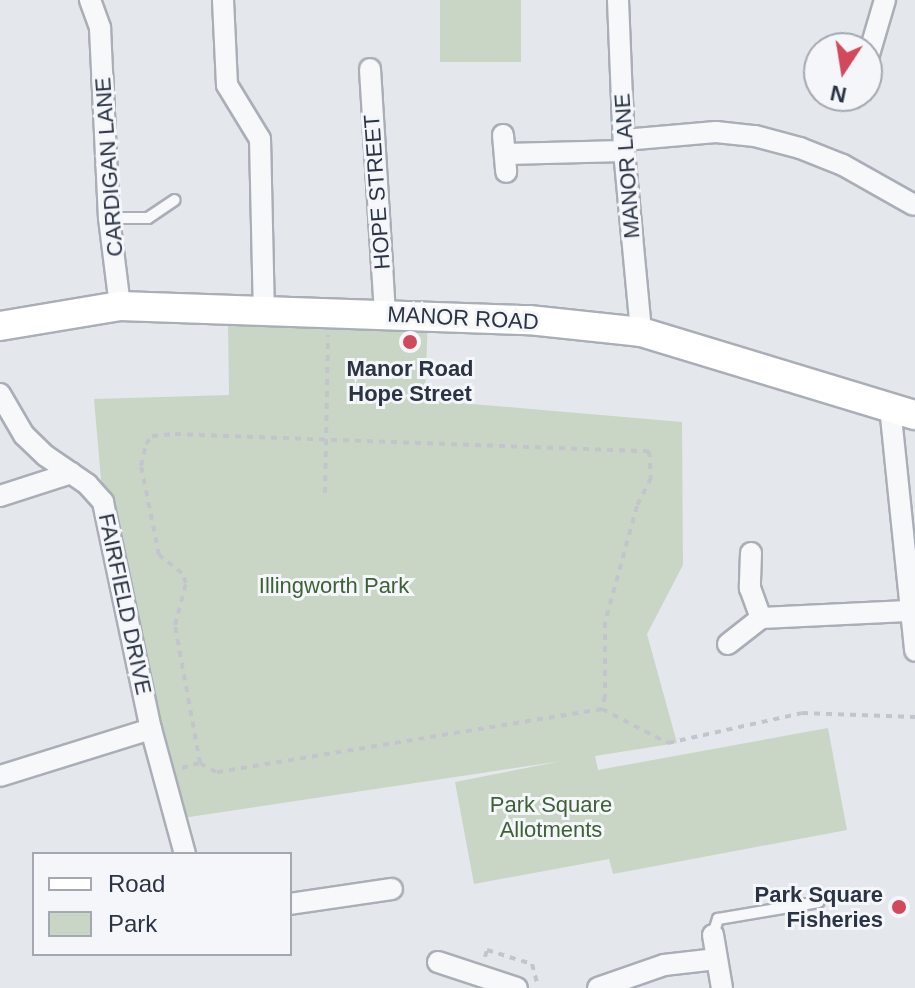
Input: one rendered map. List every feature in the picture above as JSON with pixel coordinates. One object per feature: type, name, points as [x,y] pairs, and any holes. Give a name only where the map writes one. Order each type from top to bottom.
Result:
[{"type":"street","name":"CARDIGAN LANE","points":[[90,0],[100,28],[109,218],[120,306]]},
{"type":"street","points":[[223,0],[227,85],[260,139],[264,309]]},
{"type":"street","name":"MANOR LANE","points":[[618,0],[624,145],[641,332]]},
{"type":"street","points":[[876,32],[885,0]]},
{"type":"street","name":"HOPE STREET","points":[[370,69],[385,315]]},
{"type":"street","points":[[505,154],[624,145],[716,132],[755,136],[800,148],[843,165],[911,209]]},
{"type":"street","name":"MANOR ROAD","points":[[0,326],[120,306],[529,320],[641,332],[902,411]]},
{"type":"street","name":"FAIRFIELD DRIVE","points":[[0,394],[6,410],[24,435],[103,502],[151,729],[184,852]]},
{"type":"street","points":[[902,411],[908,611],[915,651]]},
{"type":"street","points":[[0,496],[71,473]]},
{"type":"street","points":[[751,553],[750,588],[761,618]]},
{"type":"street","points":[[728,644],[761,618],[908,611]]},
{"type":"street","points":[[0,776],[151,729]]},
{"type":"street","points":[[292,904],[392,889]]},
{"type":"street","points":[[713,935],[722,988]]},
{"type":"street","points":[[598,988],[664,965],[717,959]]},
{"type":"street","points":[[438,962],[517,988]]},
{"type":"lane","points":[[109,218],[148,218],[175,200]]},
{"type":"lane","points":[[713,935],[718,919],[819,902]]},
{"type":"path","points":[[325,493],[328,312]]},
{"type":"path","points":[[602,709],[605,696],[605,622],[637,506],[651,478],[649,451],[175,434],[152,436],[146,444],[141,466],[159,555],[176,567],[186,583],[175,625],[200,763],[216,772],[602,709],[668,743],[802,713],[915,717]]},
{"type":"green space","points":[[440,0],[521,0],[521,62],[440,62]]},
{"type":"green space","name":"Illingworth Park","points":[[428,316],[425,400],[682,422],[683,565],[647,634],[677,743],[595,756],[598,770],[828,728],[847,830],[613,874],[609,859],[474,884],[455,782],[562,761],[176,819],[103,502],[94,399],[229,395],[228,323]]},
{"type":"place","name":"Manor Road Hope Street","points":[[410,342]]},
{"type":"place","name":"Park Square Fisheries","points":[[899,907]]},
{"type":"park label","name":"Park Square Allotments","points":[[551,816]]}]
